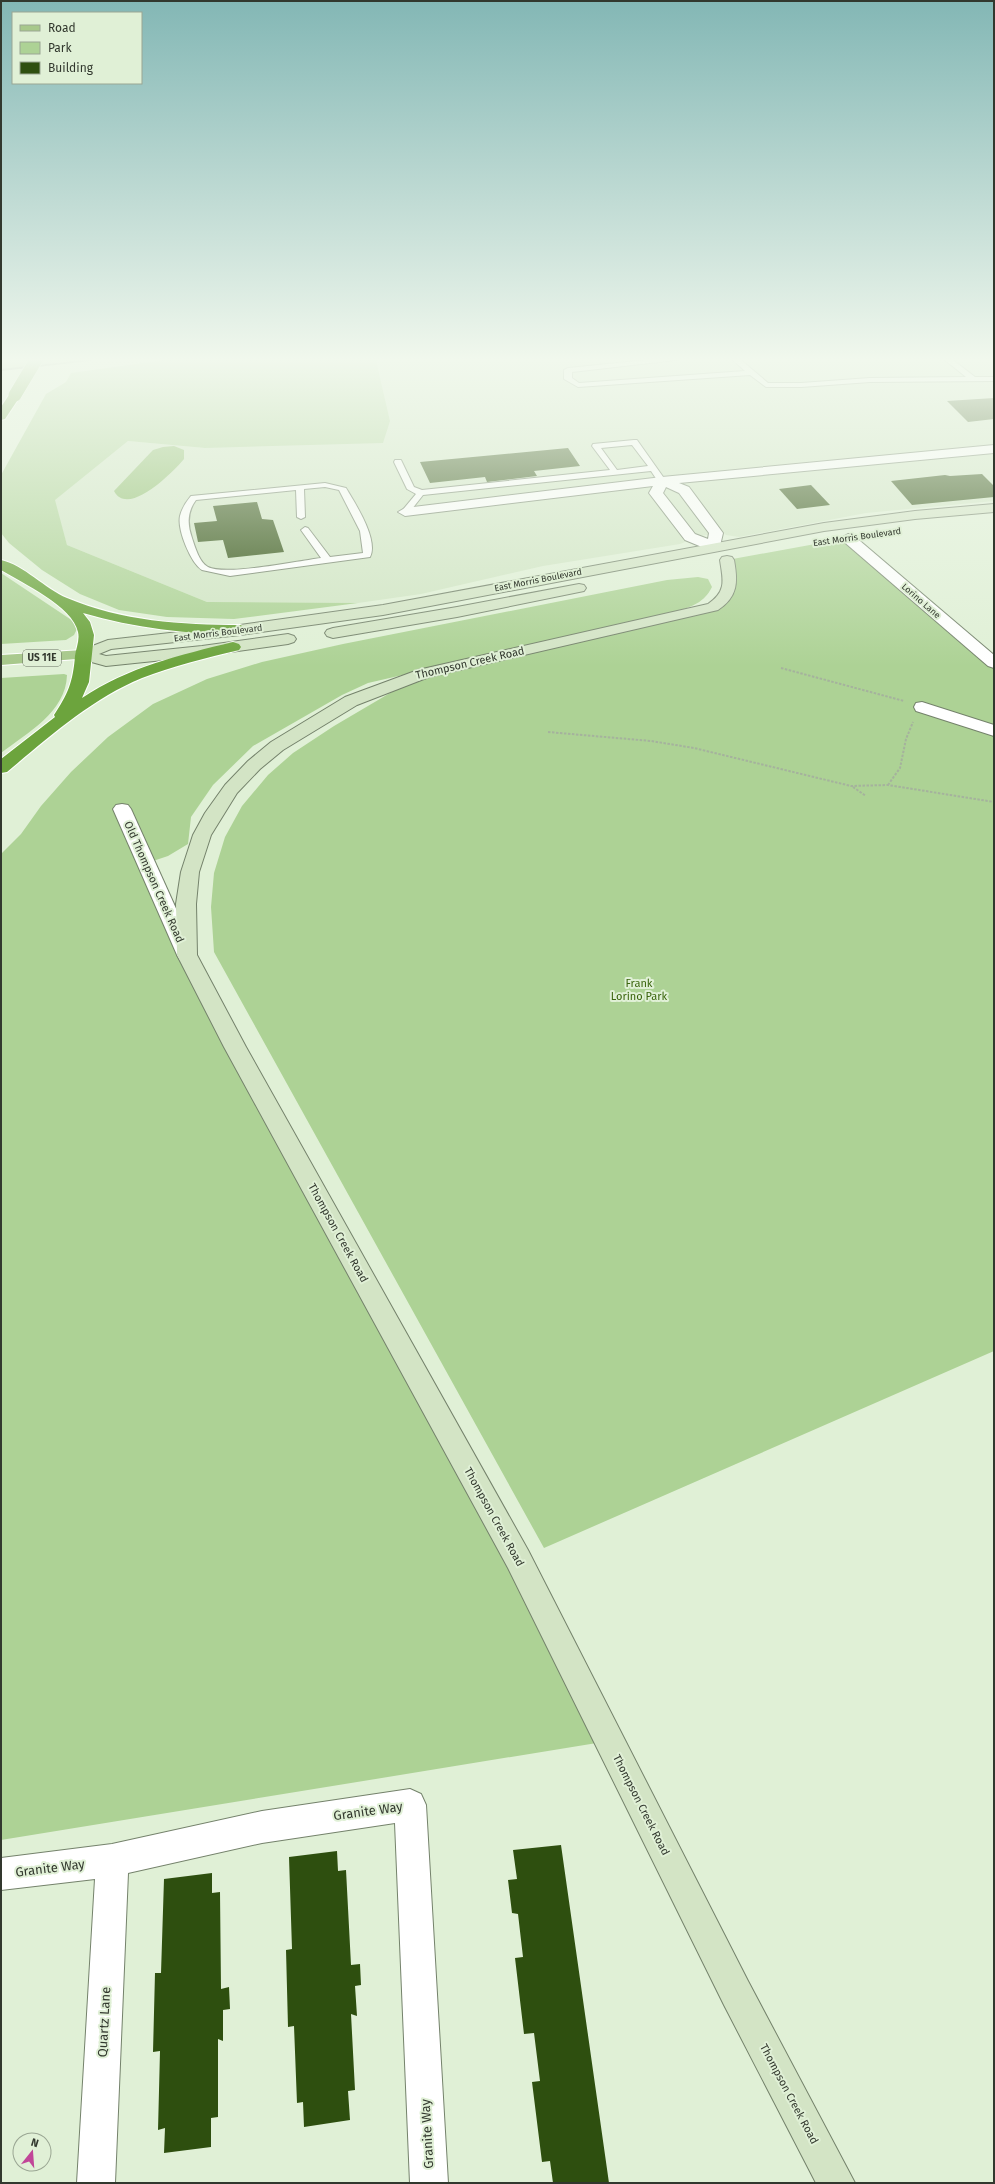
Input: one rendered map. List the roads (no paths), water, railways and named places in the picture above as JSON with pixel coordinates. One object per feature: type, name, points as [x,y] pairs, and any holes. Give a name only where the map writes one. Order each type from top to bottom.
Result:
[{"type":"highway","points":[[1,564],[62,601],[78,616],[86,631],[83,655],[83,677],[75,698],[54,725]]},
{"type":"highway","points":[[62,601],[126,622],[159,627],[240,630]]},
{"type":"highway","points":[[1,768],[54,725],[107,690],[122,682],[166,665],[233,647]]},
{"type":"main road","name":"East Morris Boulevard","points":[[83,655],[108,645],[240,630],[390,609],[875,519],[994,508]]},
{"type":"main road","points":[[929,528],[994,521]]},
{"type":"main road","name":"East Morris Boulevard","points":[[842,539],[900,531]]},
{"type":"main road","points":[[714,548],[720,562]]},
{"type":"main road","name":"East Morris Boulevard","points":[[318,635],[457,612],[720,562]]},
{"type":"main road","name":"Thompson Creek Road","points":[[720,562],[730,591],[725,600],[713,607],[424,673],[350,701],[278,746],[254,765],[230,789],[214,812],[202,835],[190,872],[186,904],[187,955],[239,1054],[518,1559],[722,1965],[836,2183]]},
{"type":"main road","name":"East Morris Boulevard","points":[[1,660],[83,655],[106,661],[233,647],[303,637]]},
{"type":"street","points":[[405,512],[662,481],[860,462]]},
{"type":"street","points":[[662,481],[684,490],[716,533],[714,548],[690,536],[672,515],[656,493],[662,481]]},
{"type":"street","points":[[672,515],[700,512]]},
{"type":"street","name":"Lorino Lane","points":[[842,539],[994,663]]},
{"type":"street","points":[[922,707],[994,731]]},
{"type":"street","name":"Old Thompson Creek Road","points":[[122,810],[187,955]]},
{"type":"street","name":"Granite Way","points":[[1,1874],[112,1860],[262,1827],[410,1805],[429,2183]]},
{"type":"street","name":"Quartz Lane","points":[[96,2183],[112,1860]]},
{"type":"lane","points":[[398,462],[411,489],[421,493],[652,468]]},
{"type":"lane","points":[[608,462],[615,472]]},
{"type":"lane","points":[[648,462],[662,481]]},
{"type":"lane","points":[[325,485],[342,488],[369,545],[367,555],[330,561],[230,573],[213,571],[203,567],[190,546],[183,519],[189,504],[194,498],[325,485]]},
{"type":"lane","points":[[300,488],[301,517]]},
{"type":"lane","points":[[405,512],[421,493]]},
{"type":"lane","points":[[305,530],[322,555],[330,561]]},
{"type":"park label","name":"Frank Lorino Park","points":[[639,989]]}]
